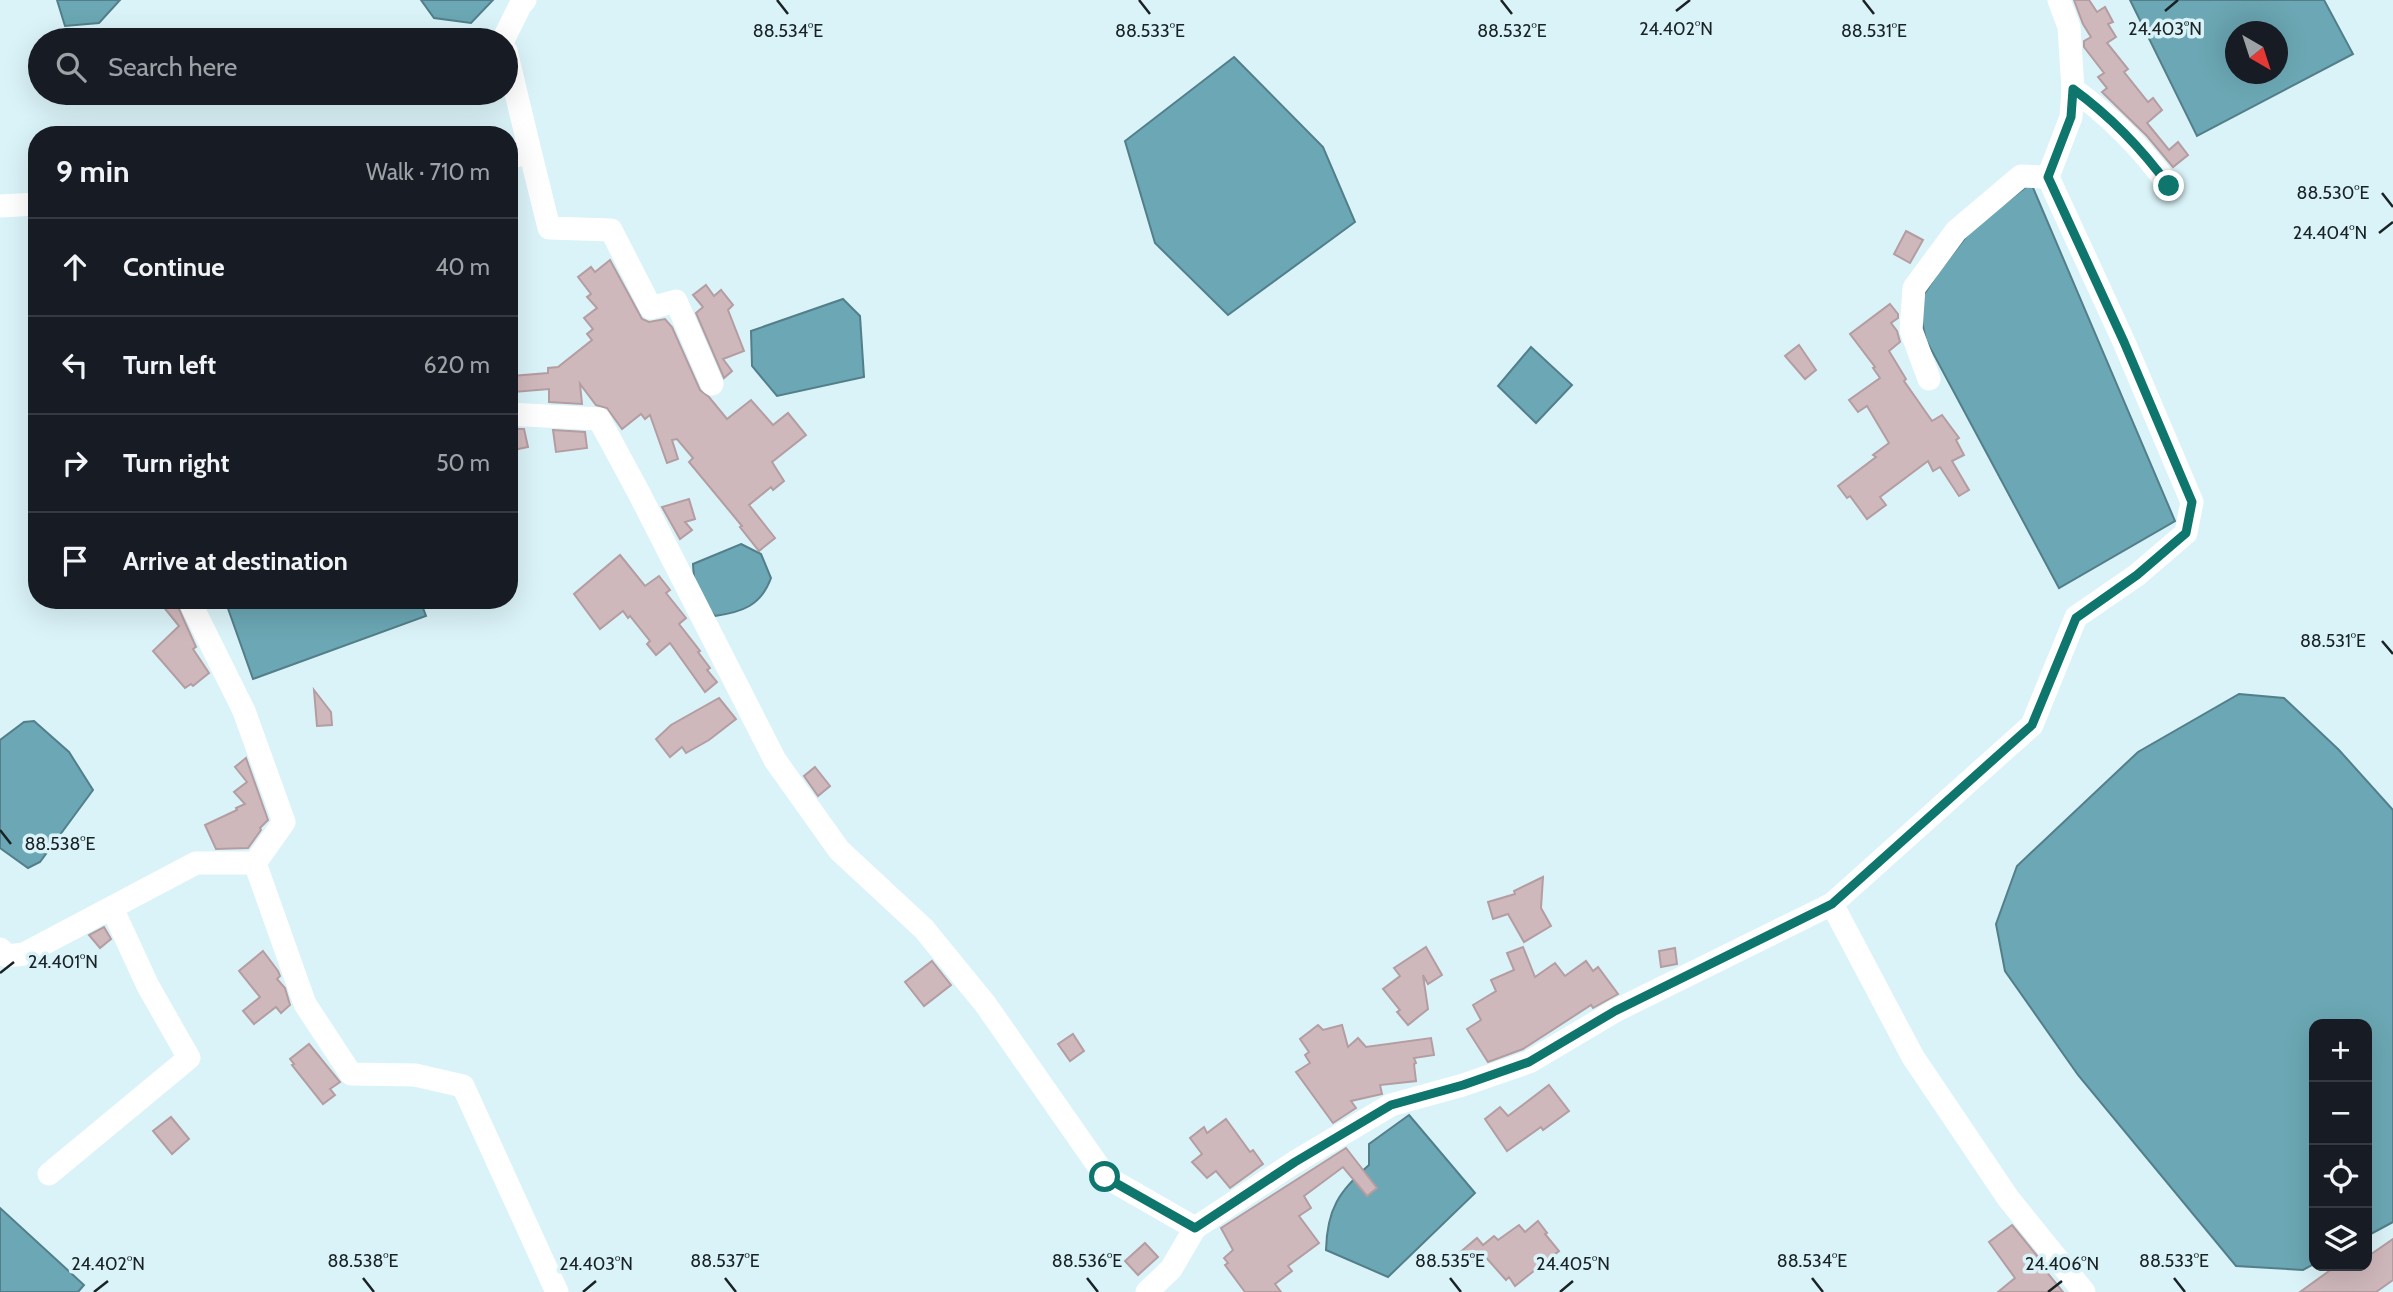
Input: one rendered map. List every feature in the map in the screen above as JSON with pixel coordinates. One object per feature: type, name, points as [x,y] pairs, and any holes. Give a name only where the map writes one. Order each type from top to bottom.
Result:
[{"type":"street","points":[[509,28],[525,0]]},
{"type":"street","points":[[1147,1292],[1171,1269],[1195,1228],[1295,1162],[1391,1105],[1463,1085],[1529,1062],[1615,1011],[1832,904],[2032,725],[2076,618],[2137,575],[2186,533],[2192,502],[2124,342],[2048,177],[2071,117],[2073,89],[2069,27],[2059,0]]},
{"type":"street","points":[[2073,89],[2098,107],[2147,156],[2169,186]]},
{"type":"street","points":[[518,104],[549,228],[611,230],[651,308],[676,302],[712,384]]},
{"type":"street","points":[[518,155],[527,143]]},
{"type":"street","points":[[1928,379],[1911,330],[1914,289],[1956,232],[2021,176],[2048,177]]},
{"type":"street","points":[[0,206],[28,204]]},
{"type":"street","points":[[518,414],[599,419],[775,760],[839,850],[924,929],[986,1005],[1105,1177],[1195,1228]]},
{"type":"street","points":[[193,609],[244,712],[284,822],[255,863]]},
{"type":"street","points":[[0,949],[7,957],[23,954],[196,863],[255,863]]},
{"type":"street","points":[[255,863],[305,1004],[352,1074],[415,1075],[463,1086],[556,1292]]},
{"type":"street","points":[[1832,904],[1913,1057],[2008,1198],[2084,1292]]},
{"type":"street","points":[[49,1174],[189,1058],[148,986],[112,908]]},
{"type":"water","points":[[57,0],[120,0],[99,23],[65,26]]},
{"type":"water","points":[[421,0],[493,0],[471,23],[434,18]]},
{"type":"water","points":[[2130,0],[2324,0],[2353,54],[2197,136]]},
{"type":"water","points":[[1234,57],[1323,147],[1355,222],[1228,315],[1155,243],[1125,141]]},
{"type":"water","points":[[2031,183],[2175,521],[2059,588],[1926,340],[1918,304],[1937,274],[1972,229]]},
{"type":"water","points":[[843,299],[860,316],[864,377],[777,396],[752,366],[751,331]]},
{"type":"water","points":[[1531,347],[1572,385],[1536,423],[1498,386]]},
{"type":"water","points":[[741,544],[761,554],[771,578],[762,595],[749,606],[715,616],[695,594],[693,564]]},
{"type":"water","points":[[228,609],[423,609],[426,616],[253,679]]},
{"type":"water","points":[[2239,694],[2284,698],[2339,750],[2393,810],[2393,1222],[2372,1233],[2372,1019],[2309,1019],[2309,1267],[2303,1270],[2236,1266],[2078,1075],[2005,971],[1996,924],[2017,866],[2138,752]]},
{"type":"water","points":[[34,721],[69,752],[93,790],[40,862],[28,868],[0,848],[0,740],[24,722]]},
{"type":"water","points":[[1409,1115],[1475,1193],[1388,1277],[1326,1250],[1327,1236],[1332,1212],[1342,1193],[1369,1165],[1369,1144]]},
{"type":"water","points":[[0,1208],[84,1285],[78,1292],[0,1292]]},
{"type":"building","points":[[2074,0],[2089,0],[2097,12],[2105,7],[2113,22],[2108,24],[2116,37],[2107,43],[2128,69],[2124,72],[2148,102],[2153,98],[2162,110],[2147,123],[2169,150],[2178,142],[2188,155],[2173,167],[2147,136],[2102,92],[2107,88],[2098,77],[2104,73],[2084,47],[2084,41],[2091,37]]},
{"type":"building","points":[[1906,231],[1923,240],[1910,263],[1894,254]]},
{"type":"building","points":[[610,260],[642,319],[649,322],[665,319],[672,327],[700,390],[727,419],[751,400],[773,425],[788,413],[806,435],[772,462],[784,481],[773,490],[771,487],[749,505],[775,538],[759,551],[689,462],[693,458],[677,439],[672,440],[678,459],[667,463],[650,415],[645,419],[641,414],[622,429],[607,408],[596,405],[580,384],[582,404],[549,402],[549,389],[518,392],[518,376],[548,373],[548,368],[558,367],[592,340],[587,334],[593,329],[584,318],[597,308],[587,297],[591,294],[578,277],[591,267],[595,272]]},
{"type":"building","points":[[706,285],[714,296],[721,290],[733,305],[728,310],[744,351],[723,359],[732,371],[724,378],[696,313],[703,307],[693,295]]},
{"type":"building","points":[[1890,304],[1898,314],[1898,318],[1891,323],[1900,342],[1889,351],[1906,379],[1904,381],[1932,421],[1942,415],[1959,438],[1956,440],[1964,455],[1952,461],[1969,490],[1959,496],[1940,467],[1933,471],[1928,461],[1880,497],[1886,505],[1867,519],[1850,496],[1847,498],[1838,486],[1876,457],[1873,455],[1889,443],[1867,406],[1858,412],[1849,400],[1880,378],[1850,334]]},
{"type":"building","points":[[1799,345],[1816,370],[1805,379],[1785,356]]},
{"type":"building","points":[[518,429],[524,429],[528,447],[518,449]]},
{"type":"building","points":[[553,430],[585,432],[587,448],[556,452]]},
{"type":"building","points":[[689,499],[695,519],[685,522],[692,530],[680,539],[662,507]]},
{"type":"building","points":[[620,555],[645,586],[659,576],[670,590],[666,593],[686,618],[679,624],[700,651],[698,652],[710,668],[707,670],[717,682],[705,692],[670,643],[656,655],[647,644],[650,641],[623,611],[600,629],[574,594]]},
{"type":"building","points":[[165,609],[179,609],[196,647],[193,649],[209,673],[193,686],[191,684],[185,688],[153,651],[179,626]]},
{"type":"building","points":[[314,690],[331,712],[332,725],[317,726]]},
{"type":"building","points":[[719,698],[736,719],[709,740],[686,753],[682,747],[670,757],[656,739],[671,725]]},
{"type":"building","points":[[246,758],[268,820],[248,848],[216,849],[205,825],[245,804],[234,792],[247,782],[235,767]]},
{"type":"building","points":[[815,767],[830,786],[818,796],[804,776]]},
{"type":"building","points":[[1543,877],[1541,908],[1551,926],[1524,942],[1508,914],[1493,919],[1488,902],[1515,894],[1514,891]]},
{"type":"building","points":[[104,927],[111,939],[100,948],[89,935]]},
{"type":"building","points":[[1426,947],[1442,975],[1428,984],[1423,975],[1428,1009],[1408,1025],[1383,989],[1400,976],[1394,968]]},
{"type":"building","points":[[1523,947],[1535,977],[1555,963],[1565,976],[1586,961],[1593,971],[1598,967],[1618,994],[1593,1008],[1591,1005],[1523,1049],[1488,1062],[1467,1029],[1481,1020],[1473,1005],[1496,991],[1491,980],[1514,970],[1507,953]]},
{"type":"building","points":[[1675,948],[1677,964],[1661,967],[1659,951]]},
{"type":"building","points":[[263,951],[278,971],[280,976],[277,979],[285,988],[290,1005],[281,1013],[276,1007],[254,1024],[243,1011],[260,997],[239,971]]},
{"type":"building","points":[[932,961],[951,985],[924,1006],[905,982]]},
{"type":"building","points":[[1318,1025],[1323,1030],[1342,1025],[1348,1047],[1358,1038],[1366,1047],[1431,1038],[1434,1055],[1414,1058],[1416,1081],[1380,1085],[1382,1094],[1351,1101],[1356,1108],[1333,1123],[1296,1072],[1310,1063],[1305,1055],[1309,1052],[1300,1039]]},
{"type":"building","points":[[1073,1034],[1084,1051],[1070,1061],[1058,1044]]},
{"type":"building","points":[[309,1044],[340,1082],[330,1089],[335,1095],[323,1104],[290,1059]]},
{"type":"building","points":[[1549,1085],[1569,1111],[1507,1151],[1485,1119],[1500,1107],[1508,1116]]},
{"type":"building","points":[[171,1117],[189,1139],[172,1154],[153,1131]]},
{"type":"building","points":[[1226,1119],[1250,1152],[1253,1150],[1263,1164],[1230,1188],[1216,1171],[1207,1178],[1192,1162],[1202,1154],[1190,1138],[1204,1127],[1207,1133]]},
{"type":"building","points":[[1346,1148],[1377,1188],[1367,1196],[1343,1167],[1304,1196],[1311,1208],[1299,1216],[1319,1243],[1288,1266],[1292,1271],[1275,1284],[1281,1292],[1245,1292],[1225,1265],[1228,1263],[1224,1258],[1233,1250],[1221,1228]]},
{"type":"building","points":[[1538,1221],[1559,1251],[1515,1286],[1509,1277],[1506,1280],[1482,1253],[1466,1266],[1457,1255],[1477,1238],[1483,1245],[1494,1236],[1498,1240],[1519,1225],[1525,1232]]},
{"type":"building","points":[[2012,1225],[2063,1292],[1998,1292],[2015,1278],[1989,1242]]},
{"type":"building","points":[[2393,1239],[2393,1280],[2376,1292],[2300,1292],[2329,1271],[2372,1271],[2372,1254]]},
{"type":"building","points":[[1145,1243],[1158,1257],[1138,1275],[1125,1261]]},
{"type":"route","points":[[1105,1177],[1195,1228],[1295,1162],[1391,1105],[1463,1085],[1529,1062],[1615,1011],[1832,904],[2032,725],[2076,618],[2137,575],[2186,533],[2192,502],[2124,342],[2048,177],[2071,117],[2073,89],[2098,107],[2147,156],[2169,186]]}]
